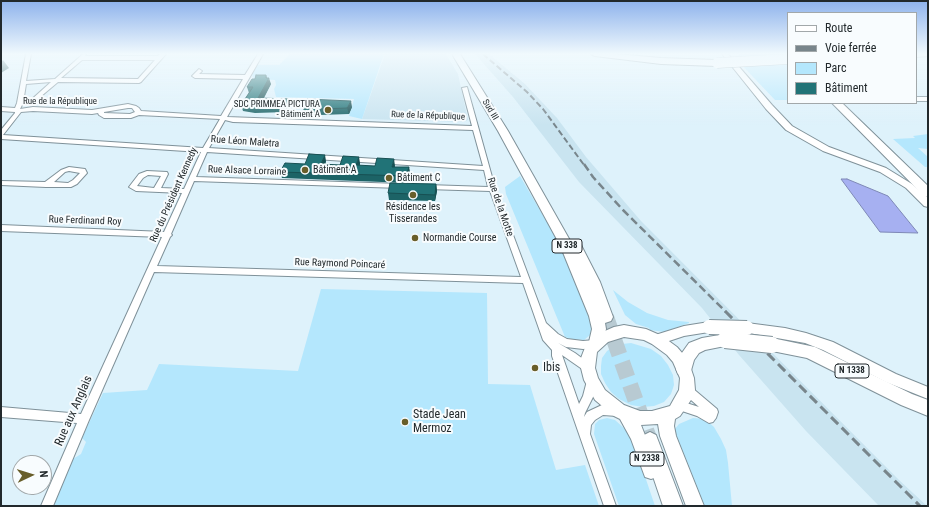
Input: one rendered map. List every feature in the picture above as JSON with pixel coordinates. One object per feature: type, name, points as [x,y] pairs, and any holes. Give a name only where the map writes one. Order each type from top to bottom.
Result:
[{"type":"highway","name":"Sud III","points":[[471,78],[518,158]]},
{"type":"highway","points":[[838,104],[928,194]]},
{"type":"highway","points":[[518,158],[524,160],[578,250],[606,317]]},
{"type":"highway","name":"N 338","points":[[518,158],[559,231],[576,267],[596,316],[599,329],[596,343]]},
{"type":"highway","name":"N 1338","points":[[684,369],[688,357],[694,348],[702,344],[725,340],[772,345],[810,352],[907,400],[928,408]]},
{"type":"highway","points":[[650,441],[673,506]]},
{"type":"main road","points":[[745,78],[789,128],[826,148],[883,170],[909,186],[928,204]]},
{"type":"main road","points":[[917,99],[928,99]]},
{"type":"main road","name":"N 1338","points":[[657,340],[684,331],[709,327],[757,329],[806,338],[828,346],[891,378],[928,393]]},
{"type":"main road","points":[[624,331],[646,335],[657,340],[672,351],[684,369],[687,378],[687,390],[685,397],[674,410],[652,418],[640,418],[623,412],[600,395],[589,374],[588,358],[596,343],[607,335],[624,331]]},
{"type":"main road","name":"N 2338","points":[[674,410],[666,426],[668,436],[695,506]]},
{"type":"main road","name":"N 2338","points":[[623,412],[638,434],[664,506]]},
{"type":"street","points":[[1,136],[18,110],[24,78]]},
{"type":"street","points":[[32,101],[60,78]]},
{"type":"street","points":[[23,83],[57,80],[139,81],[142,78]]},
{"type":"street","name":"Rue du Président Kennedy","points":[[126,327],[206,150],[226,118],[247,78]]},
{"type":"street","name":"Rue de la Motte","points":[[465,88],[493,189],[548,340],[557,348],[572,356],[589,374]]},
{"type":"street","name":"Rue de la République","points":[[1,109],[101,111],[128,106],[135,107],[138,113]]},
{"type":"street","name":"Rue de la République","points":[[101,111],[101,114],[104,116],[131,116],[138,113],[226,118],[233,120],[476,128]]},
{"type":"street","name":"Rue Léon Maletra","points":[[1,136],[487,168]]},
{"type":"street","points":[[1,183],[69,186],[76,182],[84,173],[83,170],[69,169],[63,171],[52,181],[46,184]]},
{"type":"street","name":"Rue Alsace Lorraine","points":[[192,179],[411,186]]},
{"type":"street","points":[[419,187],[493,189]]},
{"type":"street","points":[[156,190],[187,191]]},
{"type":"street","name":"Rue Ferdinand Roy","points":[[1,228],[168,235]]},
{"type":"street","name":"Rue Raymond Poincaré","points":[[152,269],[526,280]]},
{"type":"street","name":"Rue de la Motte","points":[[543,324],[555,337],[566,343],[583,345],[596,343]]},
{"type":"street","name":"Rue aux Anglais","points":[[47,506],[84,419],[126,327]]},
{"type":"street","name":"Rue de la Motte","points":[[557,348],[557,356],[610,506]]},
{"type":"street","points":[[579,418],[580,412],[588,397],[589,374]]},
{"type":"street","points":[[674,410],[700,412],[709,418],[712,415],[713,412],[687,390]]},
{"type":"street","points":[[584,436],[586,424],[591,416],[602,410],[623,412]]},
{"type":"street","points":[[1,412],[84,419]]},
{"type":"shaded area","points":[[377,78],[459,78],[468,120],[464,122],[362,119]]},
{"type":"shaded area","points":[[496,78],[517,78],[525,84],[557,118],[586,157],[641,221],[899,480],[927,506],[879,506],[806,431],[739,355],[702,308],[579,182],[513,97]]},
{"type":"green space","points":[[253,78],[376,78],[362,119],[349,116],[354,99],[276,97],[274,89],[276,85],[275,80],[254,79]]},
{"type":"green space","points":[[754,78],[787,78],[787,100],[775,100]]},
{"type":"green space","points":[[928,134],[928,149],[918,148],[928,157],[928,167],[925,167],[893,139],[915,138],[913,136]]},
{"type":"green space","points":[[520,176],[562,248],[580,291],[592,327],[590,335],[584,340],[565,337],[506,194],[505,187]]},
{"type":"green space","points":[[321,289],[487,293],[488,384],[530,385],[556,470],[585,465],[599,506],[53,506],[73,459],[81,454],[86,442],[82,438],[103,393],[147,390],[159,364],[298,371]]},
{"type":"green space","points":[[613,290],[628,302],[647,313],[668,320],[689,323],[664,332],[650,330],[649,328],[636,324],[625,315]]},
{"type":"green space","points":[[631,343],[651,349],[661,356],[668,365],[673,375],[674,385],[671,394],[664,402],[654,406],[643,407],[631,405],[619,399],[611,392],[605,383],[601,374],[602,358],[607,351],[614,346]]},
{"type":"green space","points":[[607,418],[615,420],[632,438],[655,506],[619,506],[594,434],[595,424],[599,420]]},
{"type":"green space","points":[[693,418],[705,419],[714,427],[726,450],[732,506],[702,506],[675,438],[674,430],[679,424]]},
{"type":"water","points":[[841,179],[847,179],[888,196],[918,233],[880,232]]},
{"type":"building","points":[[255,78],[269,78],[258,98],[290,99],[285,106],[253,107],[241,105],[253,87],[247,87],[252,79]]},
{"type":"building","points":[[307,99],[351,101],[347,108],[319,109],[303,107]]},
{"type":"building","points":[[309,154],[325,155],[321,164],[340,165],[343,156],[359,157],[356,165],[375,166],[377,158],[394,159],[392,167],[409,167],[406,176],[280,172],[285,163],[305,164]]},
{"type":"building","points":[[390,183],[436,184],[435,195],[388,193]]},
{"type":"tunnel","points":[[606,317],[650,441]]},
{"type":"railway","points":[[510,78],[543,109],[584,165]]},
{"type":"railway","points":[[584,164],[593,177],[623,210],[726,312]]},
{"type":"railway","points":[[726,312],[920,506]]},
{"type":"place","name":"SDC PRIMMEA PICTURA - Bâtiment A","points":[[328,110]]},
{"type":"place","name":"Bâtiment A","points":[[305,170]]},
{"type":"place","name":"Bâtiment C","points":[[389,178]]},
{"type":"place","name":"Résidence les Tisserandes","points":[[413,195]]},
{"type":"place","name":"Normandie Course","points":[[415,238]]},
{"type":"place","name":"Ibis","points":[[535,368]]},
{"type":"place","name":"Stade Jean Mermoz","points":[[405,422]]}]
